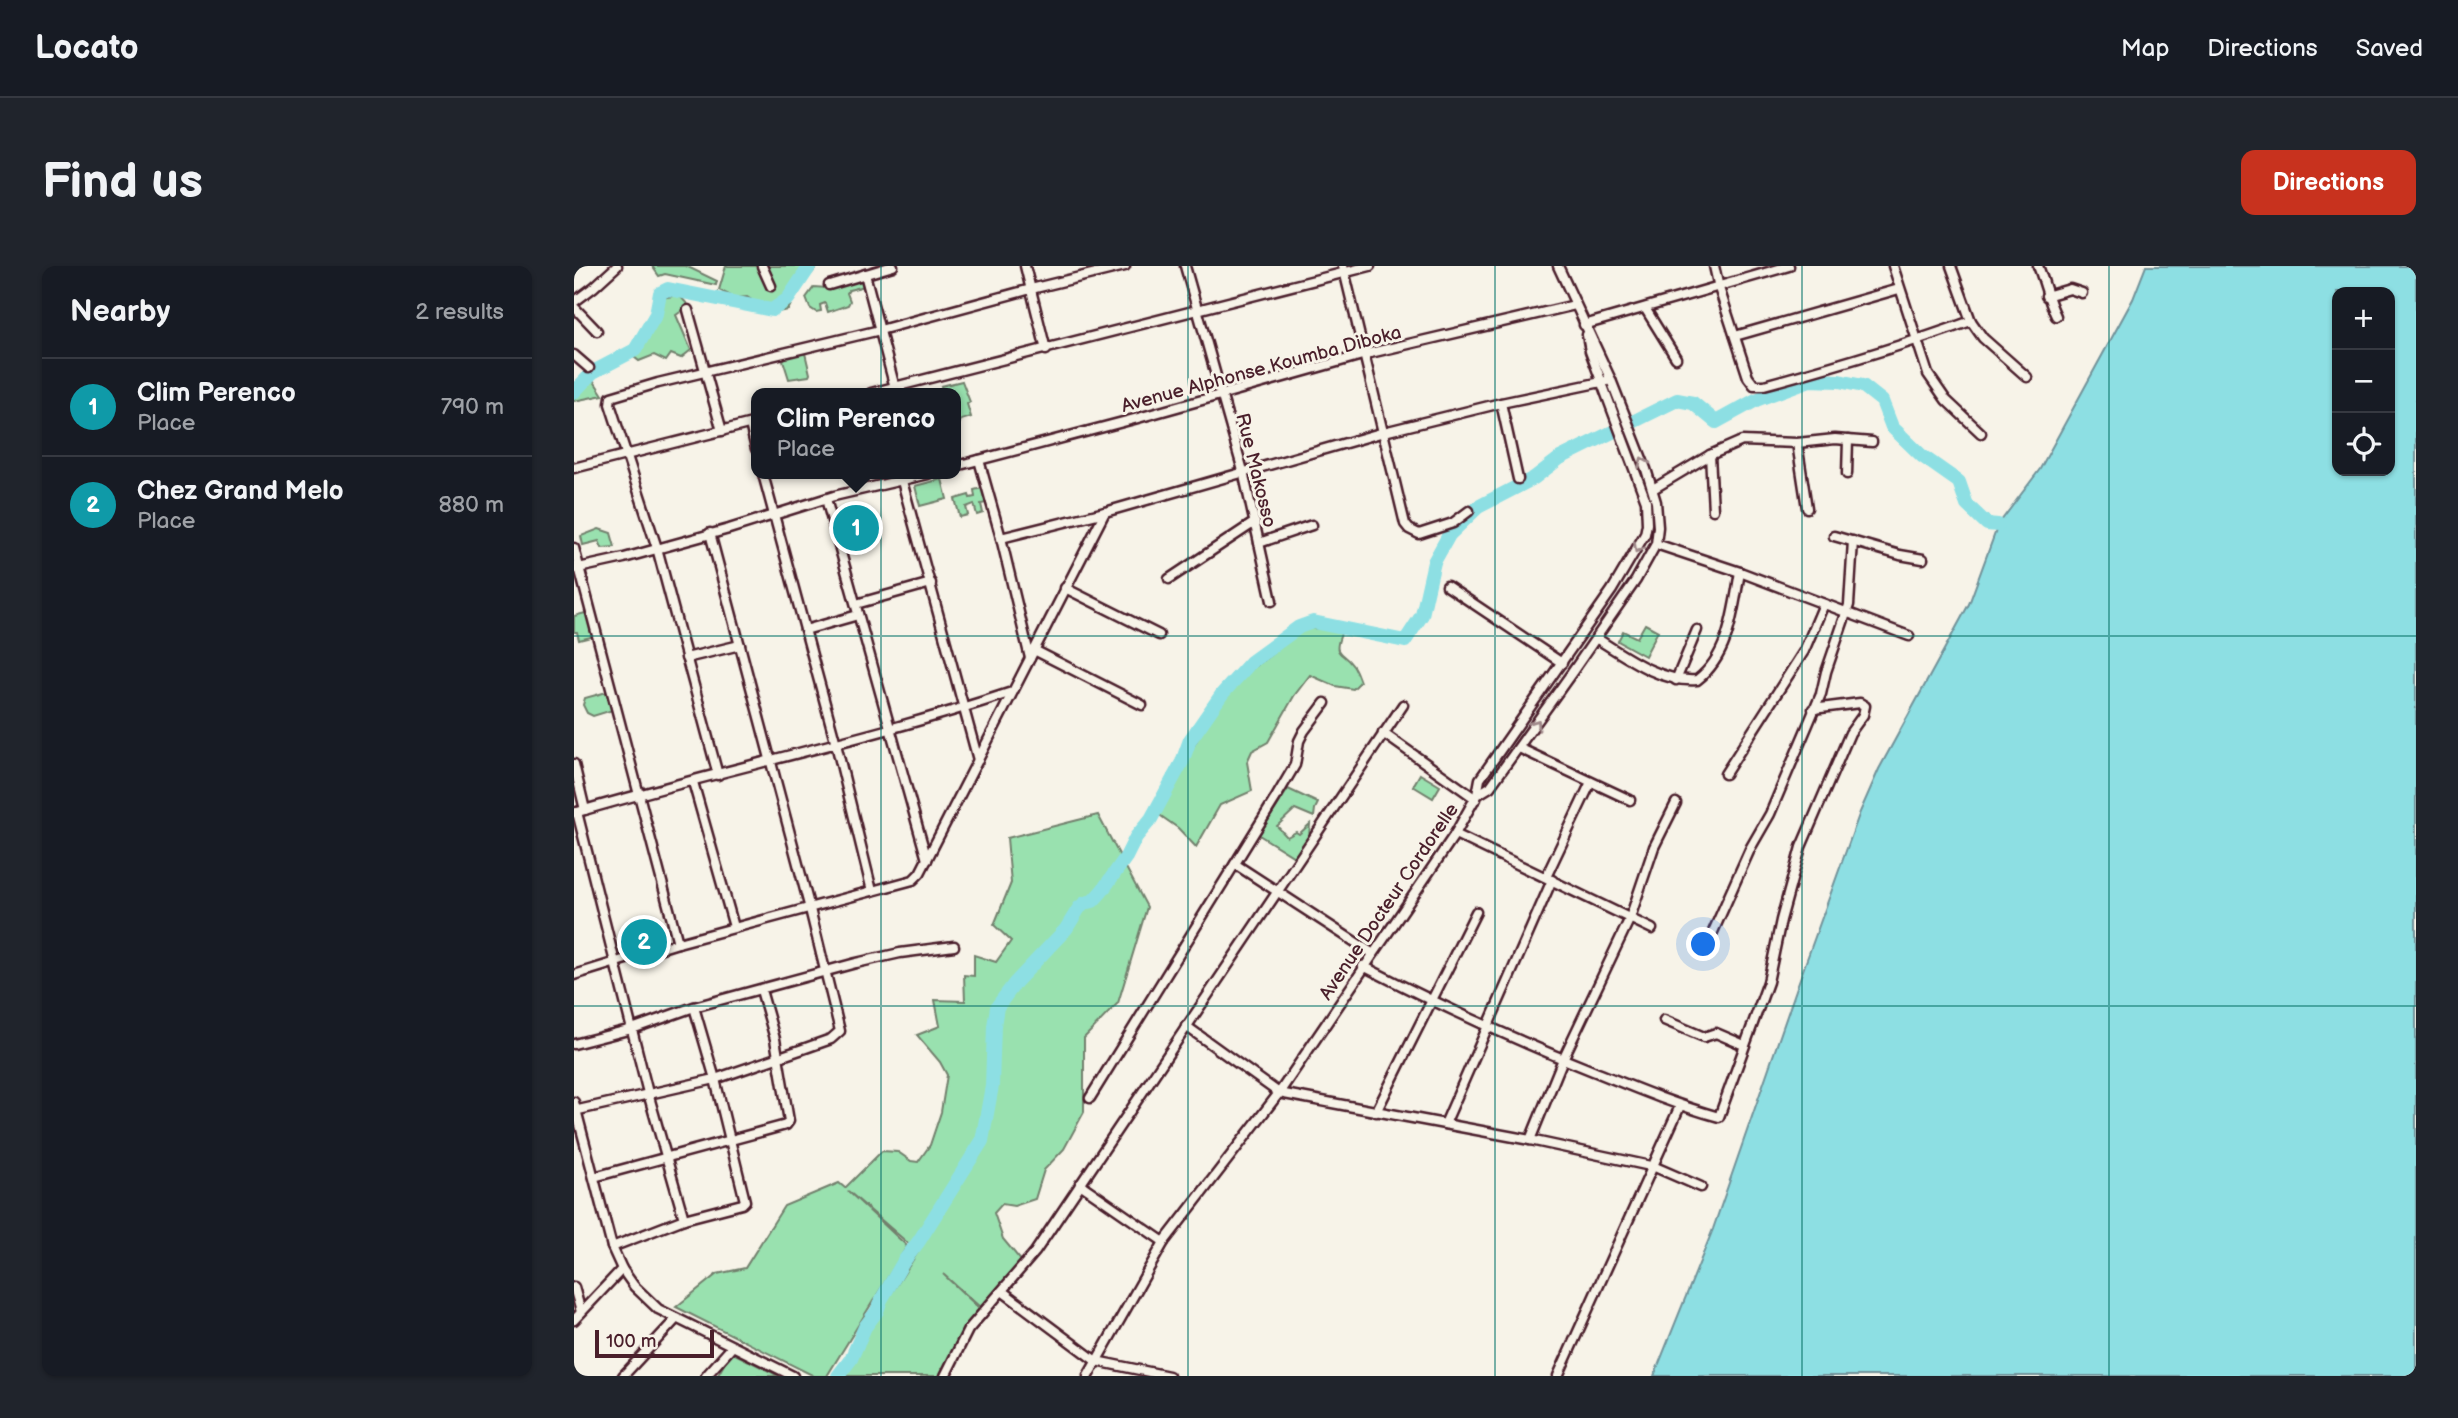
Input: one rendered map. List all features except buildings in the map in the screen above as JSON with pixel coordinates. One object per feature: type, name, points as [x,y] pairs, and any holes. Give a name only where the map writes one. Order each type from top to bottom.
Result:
[{"type":"street","points":[[597,331],[574,302],[617,266]]},
{"type":"street","points":[[762,266],[771,286]]},
{"type":"street","points":[[829,285],[892,266]]},
{"type":"street","points":[[1025,266],[1046,350]]},
{"type":"street","points":[[718,775],[657,548],[610,404],[611,397],[1125,266]]},
{"type":"street","name":"Rue Makosso","points":[[1185,266],[1243,471],[1272,601]]},
{"type":"street","points":[[865,274],[895,388],[1197,311],[1344,269],[1370,266]]},
{"type":"street","points":[[1383,733],[1477,797],[1480,779],[1624,572],[1646,534],[1646,501],[1627,435],[1558,266]]},
{"type":"street","points":[[1714,266],[1748,377],[1758,386],[1917,341],[1971,321]]},
{"type":"street","points":[[1585,328],[1789,266]]},
{"type":"street","points":[[1893,266],[1928,374],[1946,400],[1981,433]]},
{"type":"street","points":[[1951,266],[1971,321],[1983,338],[2027,377]]},
{"type":"street","points":[[2038,266],[2044,279],[2046,296],[2056,316]]},
{"type":"street","points":[[1344,269],[1403,516],[1409,529],[1419,534],[1452,523],[1469,511]]},
{"type":"street","points":[[1735,336],[1899,289]]},
{"type":"street","points":[[2046,296],[2070,289],[2082,293]]},
{"type":"street","name":"Avenue Alphonse Koumba Diboka","points":[[961,465],[1366,354],[1575,305]]},
{"type":"street","points":[[1646,308],[1676,358]]},
{"type":"street","points":[[688,310],[722,431]]},
{"type":"street","points":[[574,355],[589,368]]},
{"type":"street","points":[[1001,538],[1105,512],[1384,432],[1606,381]]},
{"type":"street","points":[[1501,403],[1518,479]]},
{"type":"street","points":[[574,468],[751,424]]},
{"type":"street","name":"Avenue Docteur Cordorelle","points":[[1088,1376],[1164,1242],[1279,1093],[1455,834],[1477,797],[1490,787],[1519,748],[1636,580],[1656,544],[1657,515],[1653,489],[1627,435]]},
{"type":"street","points":[[1847,474],[1848,440]]},
{"type":"street","points":[[1653,489],[1710,455],[1742,441],[1872,442]]},
{"type":"street","points":[[1797,443],[1807,508]]},
{"type":"street","points":[[1710,455],[1713,510]]},
{"type":"street","points":[[979,460],[1032,654]]},
{"type":"street","points":[[764,479],[836,744],[872,891]]},
{"type":"street","points":[[577,569],[827,499],[909,479]]},
{"type":"street","points":[[902,481],[978,760]]},
{"type":"street","points":[[827,499],[926,860]]},
{"type":"street","points":[[574,975],[734,927],[913,880],[920,873],[1105,512]]},
{"type":"street","points":[[1169,579],[1255,522]]},
{"type":"street","points":[[1259,543],[1312,525]]},
{"type":"street","points":[[710,533],[840,1031],[831,1039],[715,1079],[575,1108],[612,1247],[622,1269],[646,1299],[676,1319],[793,1376]]},
{"type":"street","points":[[1834,536],[1923,559]]},
{"type":"street","points":[[1704,952],[1751,847],[1776,802],[1821,694],[1847,612],[1852,583],[1853,541]]},
{"type":"street","points":[[1656,544],[1740,572],[1909,636]]},
{"type":"street","points":[[574,548],[577,569],[640,793],[678,943]]},
{"type":"street","points":[[1596,638],[1623,655],[1676,680],[1697,680],[1706,673],[1721,652],[1733,611],[1740,572]]},
{"type":"street","points":[[856,604],[931,583]]},
{"type":"street","points":[[1447,586],[1562,663]]},
{"type":"street","points":[[1065,588],[1159,635]]},
{"type":"street","points":[[1726,774],[1804,651],[1824,604]]},
{"type":"street","points":[[805,630],[858,615]]},
{"type":"street","points":[[1676,680],[1697,631]]},
{"type":"street","points":[[686,658],[740,645]]},
{"type":"street","points":[[1032,654],[1142,705]]},
{"type":"street","points":[[579,812],[640,793],[693,782],[836,744],[1012,692]]},
{"type":"street","points":[[1090,1098],[1295,765],[1299,741],[1325,703]]},
{"type":"street","points":[[1363,966],[1432,1001],[1563,1059],[1680,1107],[1719,1117],[1768,982],[1801,847],[1850,733],[1865,711],[1860,703],[1813,709]]},
{"type":"street","points":[[945,1376],[968,1330],[1035,1252],[1403,705]]},
{"type":"street","points":[[1519,748],[1630,800]]},
{"type":"street","points":[[574,764],[579,812],[648,1093],[684,1219]]},
{"type":"street","points":[[693,782],[734,927]]},
{"type":"street","points":[[1445,1124],[1591,782]]},
{"type":"street","points":[[1530,1140],[1563,1059],[1630,918],[1654,847],[1676,803]]},
{"type":"street","points":[[1455,834],[1653,929]]},
{"type":"street","points":[[1236,864],[1372,953]]},
{"type":"street","points":[[1376,1112],[1476,912]]},
{"type":"street","points":[[574,1044],[632,1029],[694,1007],[900,953],[954,946]]},
{"type":"street","points":[[594,1177],[788,1123],[778,1058],[761,990]]},
{"type":"street","points":[[612,1247],[684,1219],[745,1201],[694,1007]]},
{"type":"street","points":[[1664,1020],[1704,1037],[1716,1033],[1744,1045]]},
{"type":"street","points":[[1186,1026],[1279,1093],[1530,1140],[1655,1167],[1701,1187]]},
{"type":"street","points":[[1558,1376],[1680,1107]]},
{"type":"street","points":[[1080,1184],[1164,1242]]},
{"type":"street","points":[[574,1320],[622,1269]]},
{"type":"street","points":[[574,1287],[581,1312]]},
{"type":"street","points":[[1002,1291],[1096,1362],[1164,1376]]},
{"type":"street","points":[[623,1376],[676,1319]]},
{"type":"street","points":[[706,1376],[732,1347]]},
{"type":"green space","points":[[652,266],[686,266],[717,281],[716,285],[665,274],[659,276]]},
{"type":"green space","points":[[726,266],[758,266],[770,290],[774,288],[766,266],[818,266],[799,289],[788,310],[772,313],[747,297],[735,298],[719,290]]},
{"type":"green space","points":[[862,278],[865,286],[847,293],[850,301],[848,305],[828,312],[825,303],[820,305],[821,311],[816,312],[810,308],[806,298],[814,287],[827,288]]},
{"type":"green space","points":[[679,295],[689,306],[676,315],[691,350],[681,358],[671,354],[666,361],[654,355],[639,361],[634,357],[652,329],[661,298]]},
{"type":"green space","points":[[805,353],[809,376],[789,379],[783,360]]},
{"type":"green space","points":[[588,372],[603,395],[574,401],[574,383]]},
{"type":"green space","points":[[962,381],[970,402],[967,404],[971,417],[961,420],[961,388],[941,386]]},
{"type":"green space","points":[[942,479],[947,499],[920,506],[915,486]]},
{"type":"green space","points":[[982,488],[986,503],[981,504],[983,513],[977,515],[974,504],[966,507],[968,515],[960,517],[955,499],[969,495],[970,498],[975,497],[974,490]]},
{"type":"green space","points":[[599,529],[611,533],[615,547],[602,548],[599,541],[583,545],[581,536]]},
{"type":"green space","points":[[589,612],[595,636],[579,640],[577,632],[574,632],[574,616]]},
{"type":"green space","points":[[1645,624],[1658,631],[1645,656],[1618,641],[1623,631],[1637,638]]},
{"type":"green space","points":[[1306,628],[1333,629],[1341,634],[1338,650],[1353,666],[1360,682],[1353,689],[1335,686],[1310,675],[1294,696],[1268,742],[1252,751],[1247,762],[1252,791],[1220,805],[1196,847],[1178,828],[1158,814],[1206,723],[1243,676]]},
{"type":"green space","points":[[607,692],[616,709],[593,716],[587,713],[583,705],[585,698]]},
{"type":"green space","points":[[1420,774],[1440,786],[1433,798],[1413,786]]},
{"type":"green space","points":[[1288,789],[1318,803],[1314,817],[1295,809],[1277,826],[1287,837],[1296,832],[1299,834],[1310,824],[1309,837],[1296,858],[1259,835]]},
{"type":"green space","points":[[1098,815],[1147,907],[1118,1003],[1084,1038],[1084,1112],[1064,1149],[1044,1170],[1035,1199],[1014,1206],[1002,1204],[994,1213],[1003,1239],[1023,1263],[980,1307],[943,1274],[981,1310],[941,1376],[838,1376],[918,1252],[848,1191],[907,1246],[827,1376],[814,1376],[676,1307],[717,1274],[745,1268],[784,1206],[839,1183],[845,1188],[882,1151],[898,1152],[911,1161],[918,1162],[930,1145],[941,1112],[947,1075],[940,1062],[917,1035],[940,1026],[935,1000],[965,1001],[964,975],[974,976],[974,955],[996,962],[1011,941],[994,925],[1011,883],[1007,838]]},
{"type":"green space","points":[[731,1352],[779,1376],[718,1375]]},
{"type":"water","points":[[2146,266],[2416,266],[2416,1376],[1654,1376],[1713,1229],[1860,812],[1879,769],[1969,604],[1998,525],[2040,469],[2133,299]]},
{"type":"waterway","points":[[574,392],[593,372],[635,350],[656,314],[660,293],[668,289],[772,310],[788,299],[810,266]]},
{"type":"waterway","points":[[838,1376],[851,1359],[865,1327],[877,1311],[904,1261],[982,1141],[992,1086],[997,1007],[1015,983],[1066,929],[1079,908],[1093,901],[1102,891],[1126,857],[1136,837],[1151,819],[1182,762],[1190,740],[1222,694],[1251,662],[1299,627],[1313,622],[1405,641],[1422,615],[1434,562],[1449,535],[1478,507],[1534,478],[1560,458],[1677,400],[1693,403],[1716,422],[1756,400],[1810,380],[1839,381],[1863,386],[1882,401],[1892,427],[1922,456],[1959,482],[1967,505],[1987,524],[1998,525]]},
{"type":"place","name":"Clim Perenco","points":[[856,528]]},
{"type":"place","name":"Chez Grand Melo","points":[[644,942]]}]
